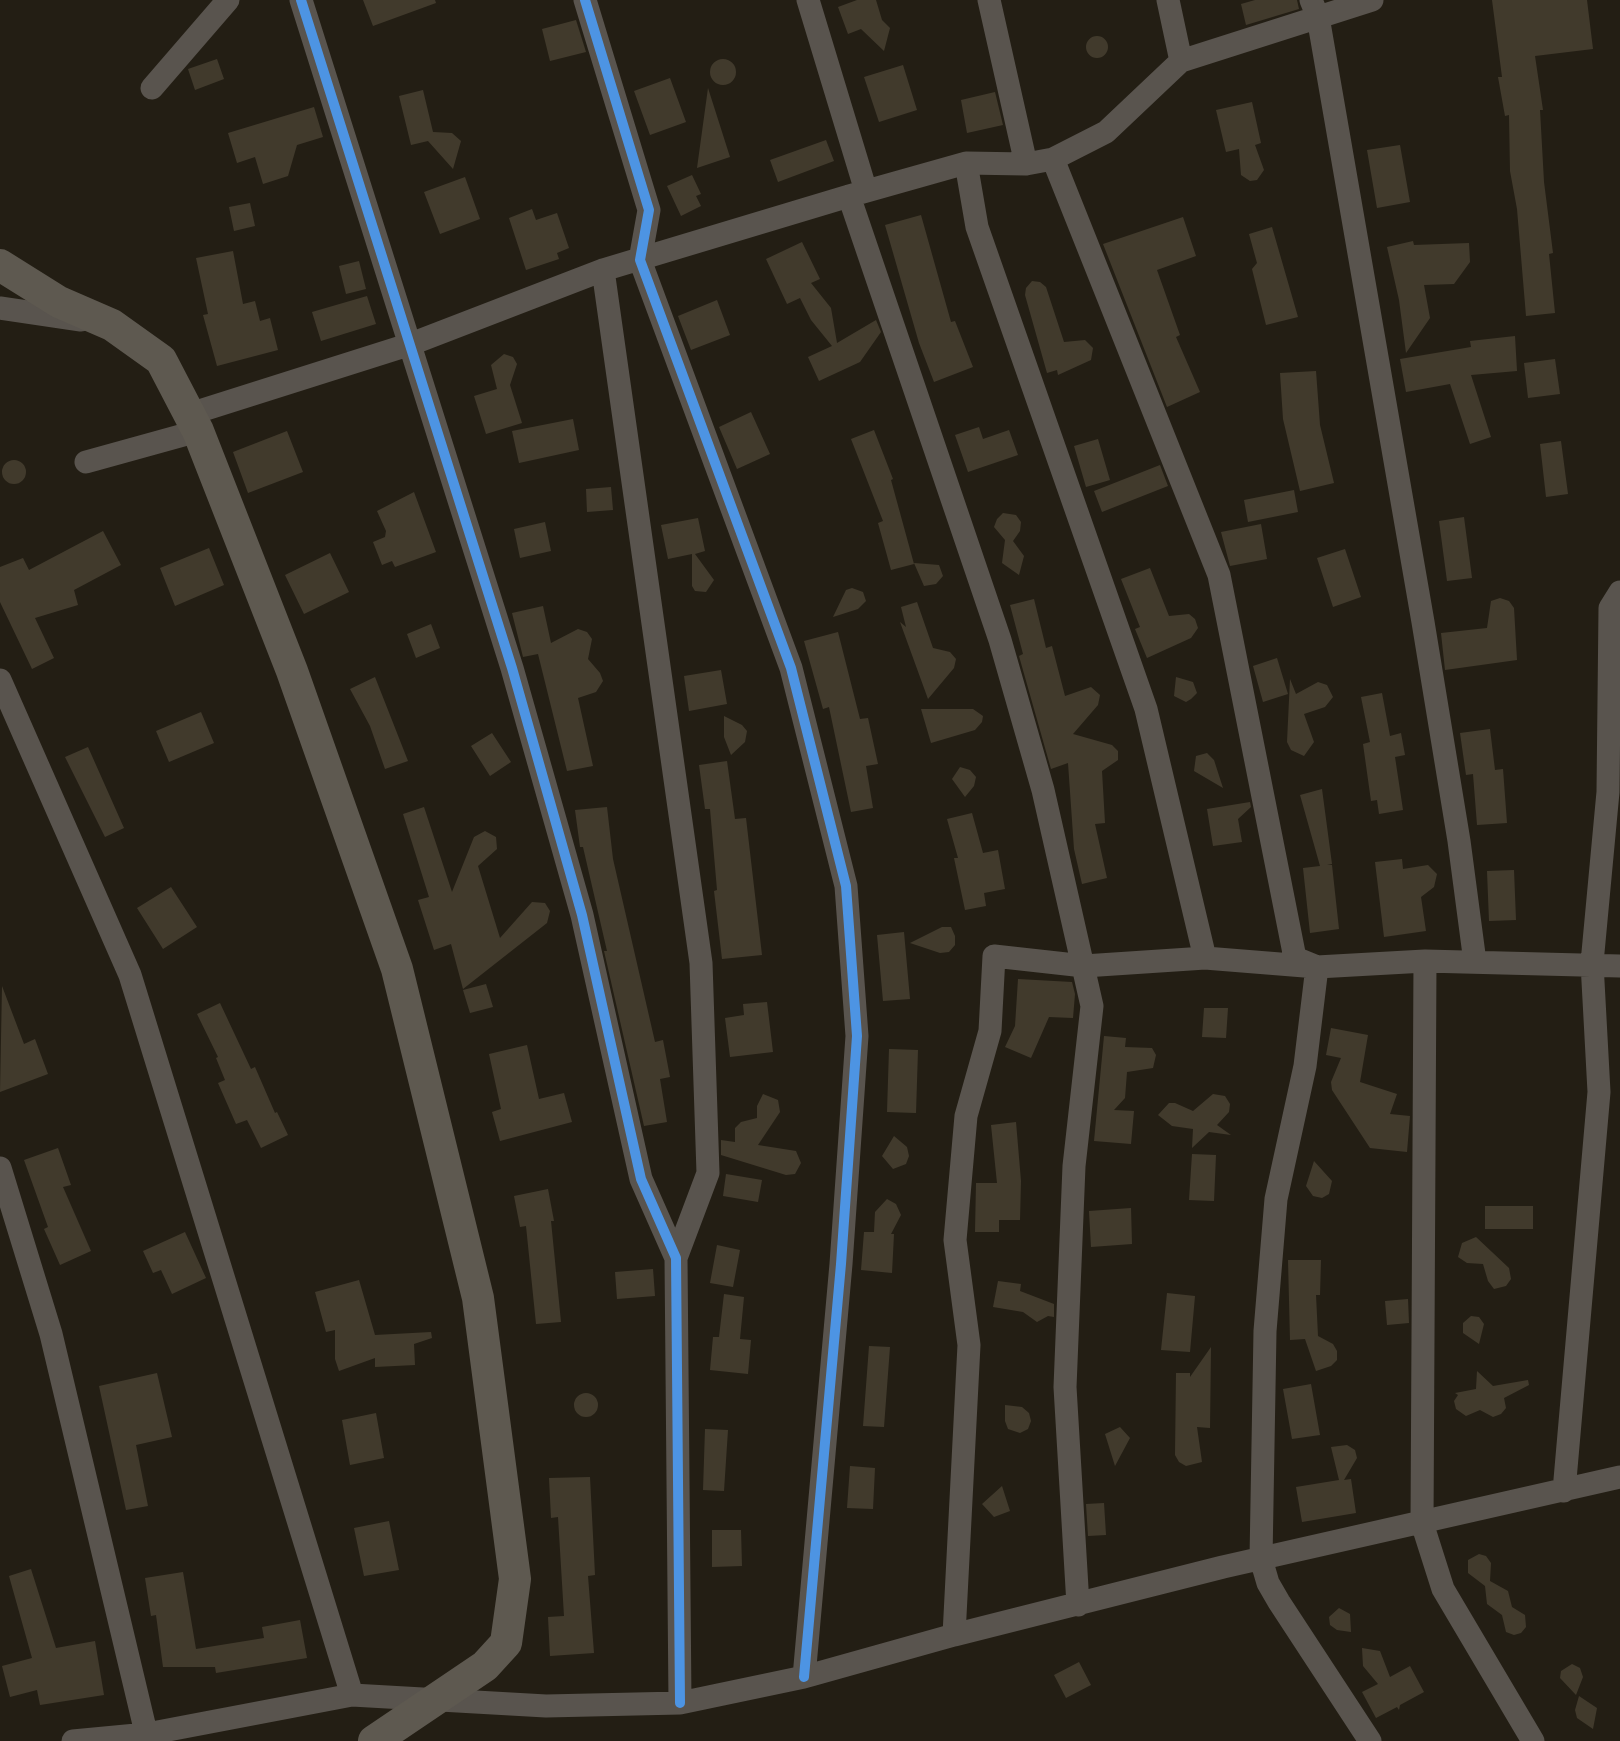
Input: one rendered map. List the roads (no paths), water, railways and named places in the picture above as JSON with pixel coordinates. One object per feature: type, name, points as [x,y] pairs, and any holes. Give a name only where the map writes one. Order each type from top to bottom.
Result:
[{"type":"street","points":[[152,88],[211,9],[228,0]]},
{"type":"street","points":[[301,0],[512,668],[582,915],[641,1179],[676,1258]]},
{"type":"street","points":[[585,0],[649,210],[640,260],[791,668],[846,886],[857,1036],[804,1677]]},
{"type":"street","points":[[808,0],[857,193],[999,640],[1043,790],[1092,1006],[1074,1166],[1065,1387],[1078,1605]]},
{"type":"street","points":[[989,0],[1026,164]]},
{"type":"street","points":[[1168,0],[1181,61]]},
{"type":"street","points":[[86,463],[411,344],[603,270],[966,163],[1026,164],[1054,159],[1106,132],[1181,61],[1315,9],[1372,0]]},
{"type":"street","points":[[1315,9],[1437,704],[1475,962]]},
{"type":"street","points":[[1054,159],[1219,575],[1295,958],[1317,967]]},
{"type":"street","points":[[966,163],[976,227],[1146,709],[1205,958]]},
{"type":"street","points":[[0,265],[59,302],[112,325],[161,360],[194,423],[292,671],[397,969],[478,1298],[515,1579],[506,1643],[485,1666],[374,1741]]},
{"type":"street","points":[[603,270],[701,963],[708,1173],[676,1258],[680,1703]]},
{"type":"street","points":[[0,308],[112,325]]},
{"type":"street","points":[[1564,1491],[1599,1092],[1592,963],[1608,792],[1610,608],[1620,592]]},
{"type":"street","points":[[0,680],[130,975],[352,1696]]},
{"type":"street","points":[[954,1635],[969,1345],[955,1240],[966,1116],[990,1031],[994,956],[1084,966],[1205,958],[1317,967],[1424,961],[1592,963],[1620,966]]},
{"type":"street","points":[[1424,961],[1422,1523],[1443,1589],[1533,1741]]},
{"type":"street","points":[[1317,967],[1305,1066],[1276,1199],[1265,1331],[1261,1559],[1274,1592],[1370,1741]]},
{"type":"street","points":[[0,1168],[51,1334],[148,1737]]},
{"type":"street","points":[[73,1741],[148,1737],[352,1696],[546,1706],[680,1703],[804,1677],[954,1635],[1261,1559],[1620,1477]]}]
